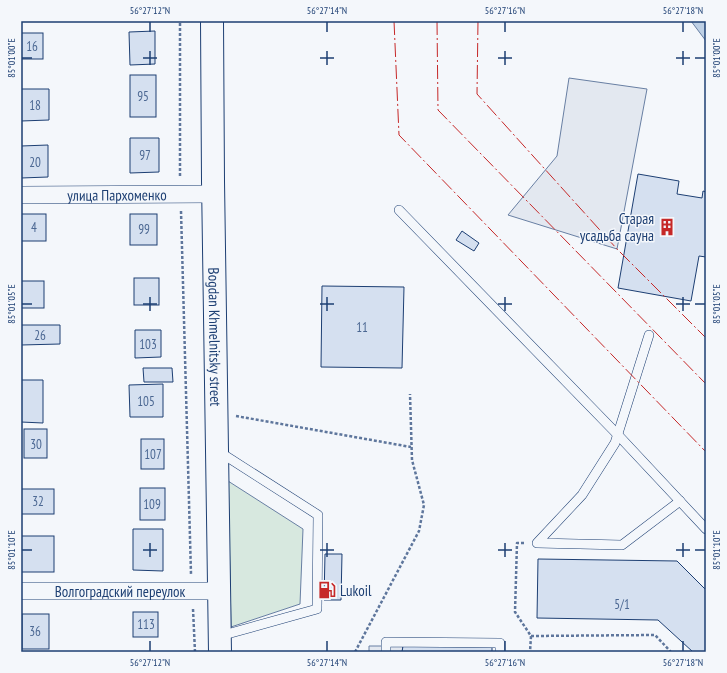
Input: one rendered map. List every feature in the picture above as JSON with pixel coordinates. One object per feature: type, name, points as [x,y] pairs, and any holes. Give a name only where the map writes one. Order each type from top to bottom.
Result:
[{"type":"street","name":"Bogdan Khmelnitsky street","points":[[212,21],[213,194],[220,644]]},
{"type":"street","name":"улица Пархоменко","points":[[21,196],[213,194]]},
{"type":"street","name":"Волгоградский переулок","points":[[21,591],[219,591]]},
{"type":"lane","points":[[399,210],[618,435],[706,529]]},
{"type":"lane","points":[[537,543],[582,495],[615,443],[649,335]]},
{"type":"lane","points":[[217,451],[318,515],[317,609],[220,644]]},
{"type":"lane","points":[[537,543],[622,545],[680,501]]},
{"type":"lane","points":[[386,652],[386,642],[500,643],[500,652]]},
{"type":"path","points":[[180,21],[180,194],[194,652]]},
{"type":"path","points":[[355,652],[419,531],[424,505],[412,460],[410,394]]},
{"type":"path","points":[[216,412],[411,447]]},
{"type":"path","points":[[530,652],[531,636],[515,612],[517,543],[537,543]]},
{"type":"path","points":[[531,636],[655,635],[671,652]]},
{"type":"shaded area","points":[[569,78],[647,89],[617,249],[508,215],[557,156]]},
{"type":"shaded area","points":[[228,481],[303,529],[300,604],[231,627]]},
{"type":"shaded area","points":[[369,646],[403,646],[402,652],[369,652]]},
{"type":"water","points":[[691,21],[706,21],[706,41]]},
{"type":"building","points":[[155,31],[155,64],[130,65],[129,32]]},
{"type":"building","points":[[21,33],[43,33],[43,59],[21,59]]},
{"type":"building","points":[[130,75],[156,75],[156,117],[130,117]]},
{"type":"building","points":[[21,89],[49,89],[49,120],[21,121]]},
{"type":"building","points":[[130,138],[159,138],[159,172],[130,173]]},
{"type":"building","points":[[48,145],[48,177],[21,178],[21,146]]},
{"type":"building","name":"Старая усадьба сауна","points":[[638,174],[679,181],[677,194],[702,198],[703,191],[706,192],[706,257],[699,256],[691,301],[618,288]]},
{"type":"building","points":[[21,214],[46,214],[46,241],[21,241]]},
{"type":"building","points":[[130,214],[157,214],[157,245],[130,245]]},
{"type":"building","points":[[462,231],[479,243],[474,251],[456,240]]},
{"type":"building","points":[[134,278],[159,278],[159,305],[134,305]]},
{"type":"building","points":[[21,281],[44,281],[44,308],[21,308]]},
{"type":"building","points":[[322,286],[404,287],[402,368],[321,367]]},
{"type":"building","points":[[21,325],[60,325],[60,344],[21,345]]},
{"type":"building","points":[[135,330],[161,330],[161,357],[135,358]]},
{"type":"building","points":[[143,368],[172,368],[173,382],[144,382]]},
{"type":"building","points":[[21,380],[43,380],[43,423],[21,422]]},
{"type":"building","points":[[163,384],[163,417],[130,417],[129,385]]},
{"type":"building","points":[[24,429],[47,429],[47,458],[24,458]]},
{"type":"building","points":[[141,439],[164,439],[164,469],[141,469]]},
{"type":"building","points":[[140,488],[165,488],[165,520],[140,520]]},
{"type":"building","points":[[21,489],[54,489],[54,514],[21,514]]},
{"type":"building","points":[[133,529],[163,529],[163,571],[133,570]]},
{"type":"building","points":[[21,536],[54,536],[54,572],[21,572]]},
{"type":"building","points":[[325,554],[342,554],[341,600],[324,600]]},
{"type":"building","points":[[538,559],[677,561],[706,590],[706,652],[693,652],[658,620],[537,618]]},
{"type":"building","points":[[133,612],[158,612],[158,637],[133,637]]},
{"type":"building","points":[[22,614],[49,614],[49,649],[22,649]]},
{"type":"building","points":[[403,646],[492,647],[492,652],[402,652]]},
{"type":"power","points":[[394,21],[399,135],[706,452]]},
{"type":"power","points":[[437,21],[438,110],[706,384]]},
{"type":"power","points":[[478,21],[477,94],[617,249],[706,338]]},
{"type":"place","name":"Старая усадьба сауна","points":[[667,227]]},
{"type":"place","name":"Lukoil","points":[[327,590]]}]
